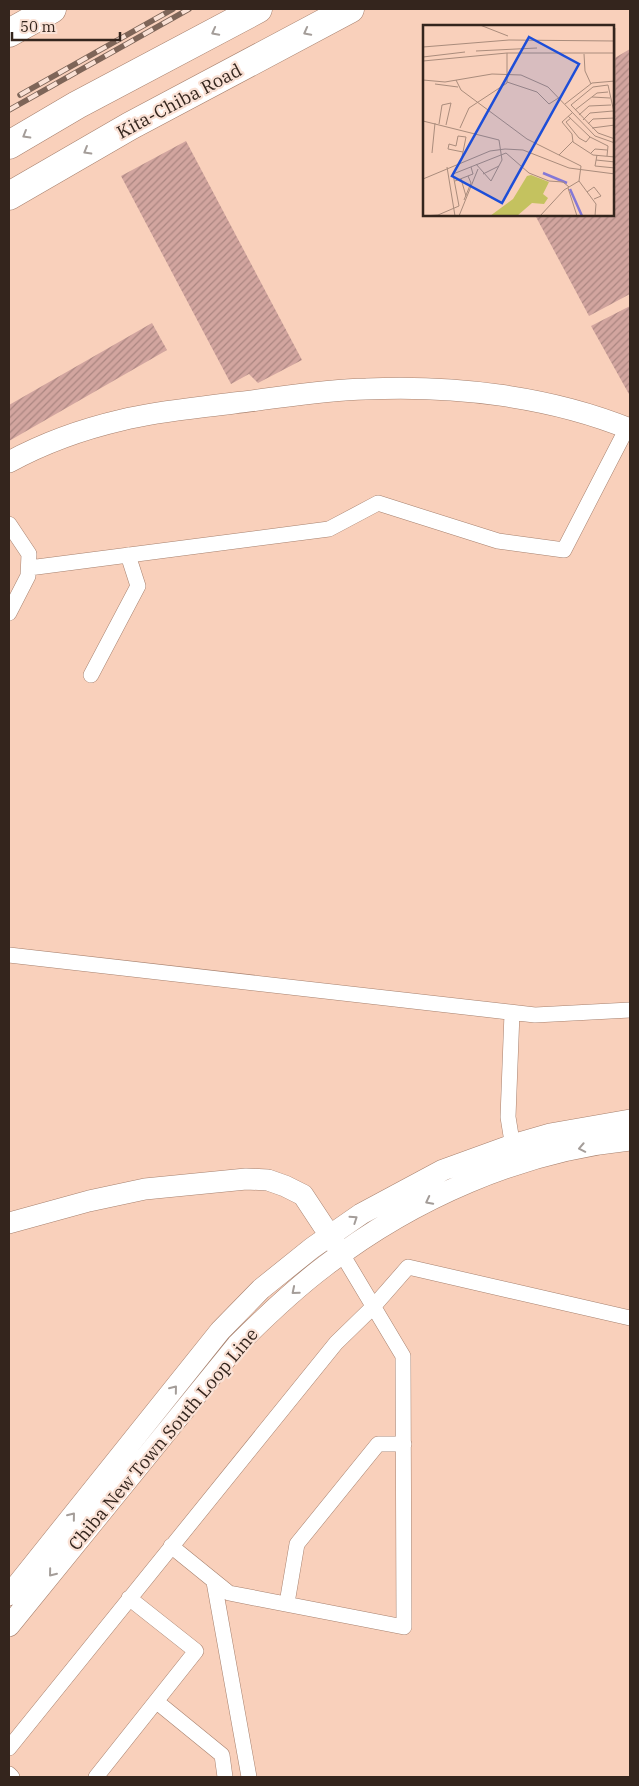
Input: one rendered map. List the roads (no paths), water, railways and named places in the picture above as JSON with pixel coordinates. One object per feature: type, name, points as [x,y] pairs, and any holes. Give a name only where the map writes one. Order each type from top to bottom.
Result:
[{"type":"highway","points":[[9,33],[52,9]]},
{"type":"highway","points":[[9,145],[77,105],[258,9]]},
{"type":"highway","name":"Kita-Chiba Road","points":[[9,196],[130,126],[350,9]]},
{"type":"main road","points":[[9,462],[60,439],[123,419],[266,399],[364,389],[422,388],[493,394],[577,411],[629,428]]},
{"type":"main road","name":"Chiba New Town South Loop Line","points":[[9,1626],[237,1344],[276,1307],[325,1266],[373,1233],[550,1134],[630,1120]]},
{"type":"main road","name":"Chiba New Town South Loop Line","points":[[9,1595],[220,1331],[261,1289],[312,1248],[361,1214],[443,1170],[515,1155],[554,1153],[630,1140]]},
{"type":"main road","points":[[9,1223],[88,1201],[145,1189],[246,1179],[268,1180],[303,1195],[342,1254]]},
{"type":"street","points":[[28,568],[329,528],[378,503],[498,541],[564,550],[629,428]]},
{"type":"street","points":[[9,524],[29,554],[28,576],[9,613]]},
{"type":"street","points":[[91,675],[138,586],[128,555]]},
{"type":"street","points":[[9,955],[535,1016],[630,1010]]},
{"type":"street","points":[[512,1013],[508,1117],[515,1155]]},
{"type":"street","points":[[171,1546],[229,1593],[404,1626],[403,1356],[342,1254]]},
{"type":"street","points":[[9,1748],[336,1343],[373,1307],[408,1267],[630,1318]]},
{"type":"street","points":[[287,1604],[297,1544],[378,1444],[404,1444]]},
{"type":"street","points":[[214,1582],[249,1777]]},
{"type":"street","points":[[104,1774],[196,1651],[129,1598]]},
{"type":"street","points":[[156,1702],[222,1755],[225,1777]]},
{"type":"street","points":[[9,1774],[12,1777]]},
{"type":"railway","points":[[20,95],[173,9]]},
{"type":"railway","points":[[9,110],[189,9]]}]
